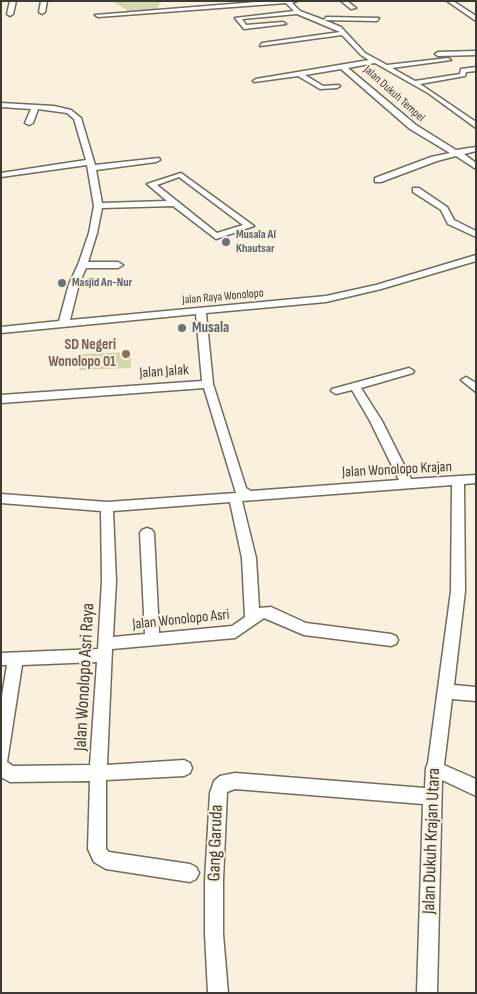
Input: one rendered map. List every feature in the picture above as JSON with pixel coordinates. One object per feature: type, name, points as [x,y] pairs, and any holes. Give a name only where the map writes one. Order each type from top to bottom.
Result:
[{"type":"street","points":[[10,14],[13,1]]},
{"type":"street","points":[[42,12],[44,1]]},
{"type":"street","points":[[175,11],[177,1]]},
{"type":"street","points":[[189,10],[194,1]]},
{"type":"street","points":[[98,15],[297,1]]},
{"type":"street","points":[[343,1],[352,8]]},
{"type":"street","points":[[449,1],[476,19]]},
{"type":"street","name":"Jalan Dukuh Tempel","points":[[287,2],[298,12],[338,26],[356,48],[440,98],[476,126]]},
{"type":"street","points":[[283,24],[244,27],[238,18],[298,12]]},
{"type":"street","points":[[319,19],[378,19]]},
{"type":"street","points":[[262,45],[345,34]]},
{"type":"street","points":[[431,61],[427,55],[476,53]]},
{"type":"street","name":"Jalan Dukuh Tempel","points":[[385,67],[448,60]]},
{"type":"street","name":"Jalan Dukuh Tempel","points":[[256,81],[376,61]]},
{"type":"street","name":"Jalan Dukuh Tempel","points":[[343,67],[413,127],[456,152],[476,167]]},
{"type":"street","points":[[414,83],[463,75],[463,70],[476,69]]},
{"type":"street","points":[[300,74],[323,88],[337,86]]},
{"type":"street","points":[[1,106],[63,109],[74,114],[77,118],[90,165],[98,206],[83,265],[74,284],[64,323]]},
{"type":"street","points":[[28,123],[35,107]]},
{"type":"street","points":[[378,180],[456,152],[476,149]]},
{"type":"street","points":[[1,175],[156,160]]},
{"type":"street","points":[[98,206],[175,203],[217,237],[250,226],[181,175],[151,182],[175,203]]},
{"type":"street","points":[[416,190],[444,209],[451,222],[476,234]]},
{"type":"street","name":"Jalan Raya Wonolopo","points":[[1,330],[201,312],[336,297],[378,287],[476,258]]},
{"type":"street","points":[[83,265],[118,265]]},
{"type":"street","points":[[201,312],[208,384],[243,497],[236,501],[249,558],[253,616],[264,612],[271,613],[304,629],[391,640]]},
{"type":"street","points":[[336,391],[409,371]]},
{"type":"street","points":[[466,380],[476,389]]},
{"type":"street","name":"Jalan Jalak","points":[[1,399],[208,384]]},
{"type":"street","points":[[355,386],[376,420],[407,484]]},
{"type":"street","points":[[458,480],[476,479]]},
{"type":"street","name":"Jalan Wonolopo Krajan","points":[[1,498],[106,507],[458,480],[458,591],[444,691]]},
{"type":"street","name":"Jalan Wonolopo Asri Raya","points":[[106,507],[109,581],[98,773],[97,849],[100,856],[106,860],[190,873]]},
{"type":"street","points":[[147,533],[152,638]]},
{"type":"street","name":"Jalan Wonolopo Asri","points":[[8,659],[105,650],[152,638],[235,632],[244,627],[253,616]]},
{"type":"street","points":[[1,758],[8,659]]},
{"type":"street","points":[[444,691],[476,694]]},
{"type":"street","name":"Jalan Dukuh Krajan Utara","points":[[427,993],[432,797],[444,691]]},
{"type":"street","points":[[6,770],[98,773],[184,768]]},
{"type":"street","points":[[434,768],[476,788]]},
{"type":"street","name":"Gang Garuda","points":[[218,993],[214,934],[214,880],[218,793],[220,787],[226,782],[235,781],[432,797]]},
{"type":"green space","points":[[112,1],[161,1],[156,11],[127,12],[127,10]]},
{"type":"green space","points":[[131,352],[131,368],[79,370],[81,354]]},
{"type":"place","name":"Musala Al Khautsar","points":[[226,242]]},
{"type":"place","name":"Masjid An-Nur","points":[[62,283]]},
{"type":"place","name":"Musala","points":[[182,328]]},
{"type":"place","name":"SD Negeri Wonolopo 01","points":[[126,354]]}]
